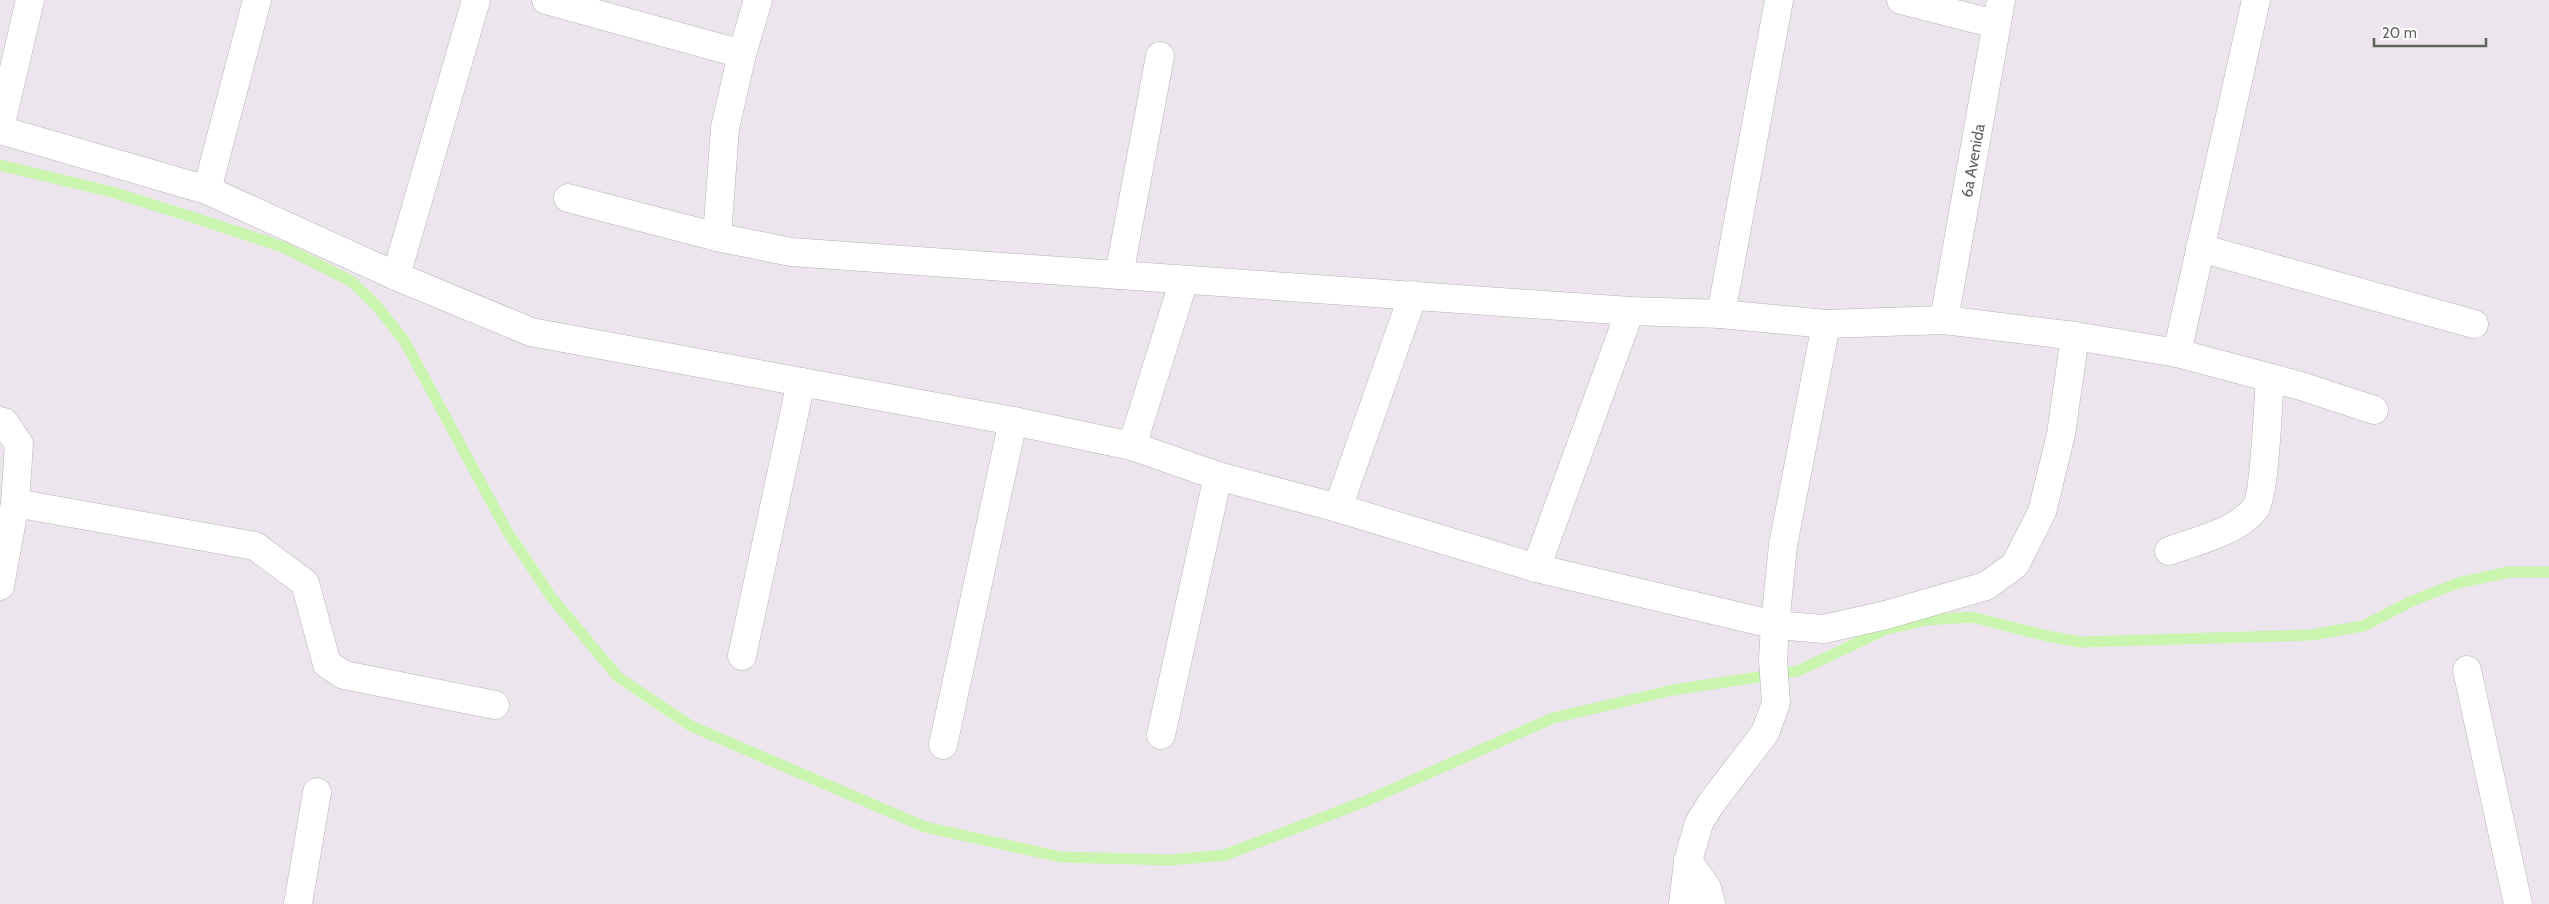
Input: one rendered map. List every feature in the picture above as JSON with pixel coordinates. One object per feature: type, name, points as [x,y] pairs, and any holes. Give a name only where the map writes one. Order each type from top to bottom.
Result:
[{"type":"street","points":[[30,0],[0,129],[206,190],[396,276],[531,332],[1013,421],[1132,446],[1218,476],[1338,508],[1536,568],[1774,625],[1824,629],[1886,615],[1986,586],[2016,565],[2042,512],[2061,434],[2075,336]]},
{"type":"street","points":[[206,190],[257,0]]},
{"type":"street","points":[[396,276],[476,0]]},
{"type":"street","points":[[546,0],[742,54]]},
{"type":"street","points":[[718,237],[725,128],[742,54],[758,0]]},
{"type":"street","points":[[1721,314],[1779,0]]},
{"type":"street","points":[[1901,0],[1998,12]]},
{"type":"street","points":[[2177,352],[2256,0]]},
{"type":"street","name":"6a Avenida","points":[[1944,320],[1998,12]]},
{"type":"street","points":[[1119,275],[1160,56]]},
{"type":"street","points":[[568,198],[718,237],[791,252],[1630,311],[1721,314],[1826,324],[1944,320],[2075,336],[2177,352],[2301,386],[2374,410]]},
{"type":"street","points":[[2200,248],[2474,324]]},
{"type":"street","points":[[1132,446],[1184,280]]},
{"type":"street","points":[[1338,508],[1413,295]]},
{"type":"street","points":[[1536,568],[1630,311]]},
{"type":"street","points":[[1683,904],[1688,861],[1700,823],[1712,802],[1765,733],[1776,703],[1773,660],[1774,625],[1783,545],[1826,324]]},
{"type":"street","points":[[2169,551],[2231,528],[2256,508],[2262,482],[2270,379]]},
{"type":"street","points":[[742,656],[801,382]]},
{"type":"street","points":[[0,421],[4,422],[19,444],[14,503],[0,586]]},
{"type":"street","points":[[943,746],[1013,421]]},
{"type":"street","points":[[1160,735],[1218,476]]},
{"type":"street","points":[[14,503],[255,546],[305,582],[327,664],[344,675],[495,705]]},
{"type":"street","points":[[2467,670],[2518,904]]},
{"type":"street","points":[[298,904],[317,792]]},
{"type":"street","points":[[1688,861],[1707,888],[1711,904]]},
{"type":"waterway","points":[[0,165],[112,192],[283,247],[351,281],[375,304],[404,340],[507,531],[552,598],[618,677],[691,726],[925,827],[1061,857],[1171,860],[1225,855],[1366,801],[1553,718],[1673,690],[1798,671],[1884,630],[1927,620],[1972,617],[2047,636],[2080,642],[2311,635],[2363,626],[2412,601],[2458,583],[2509,572],[2549,572]]}]
